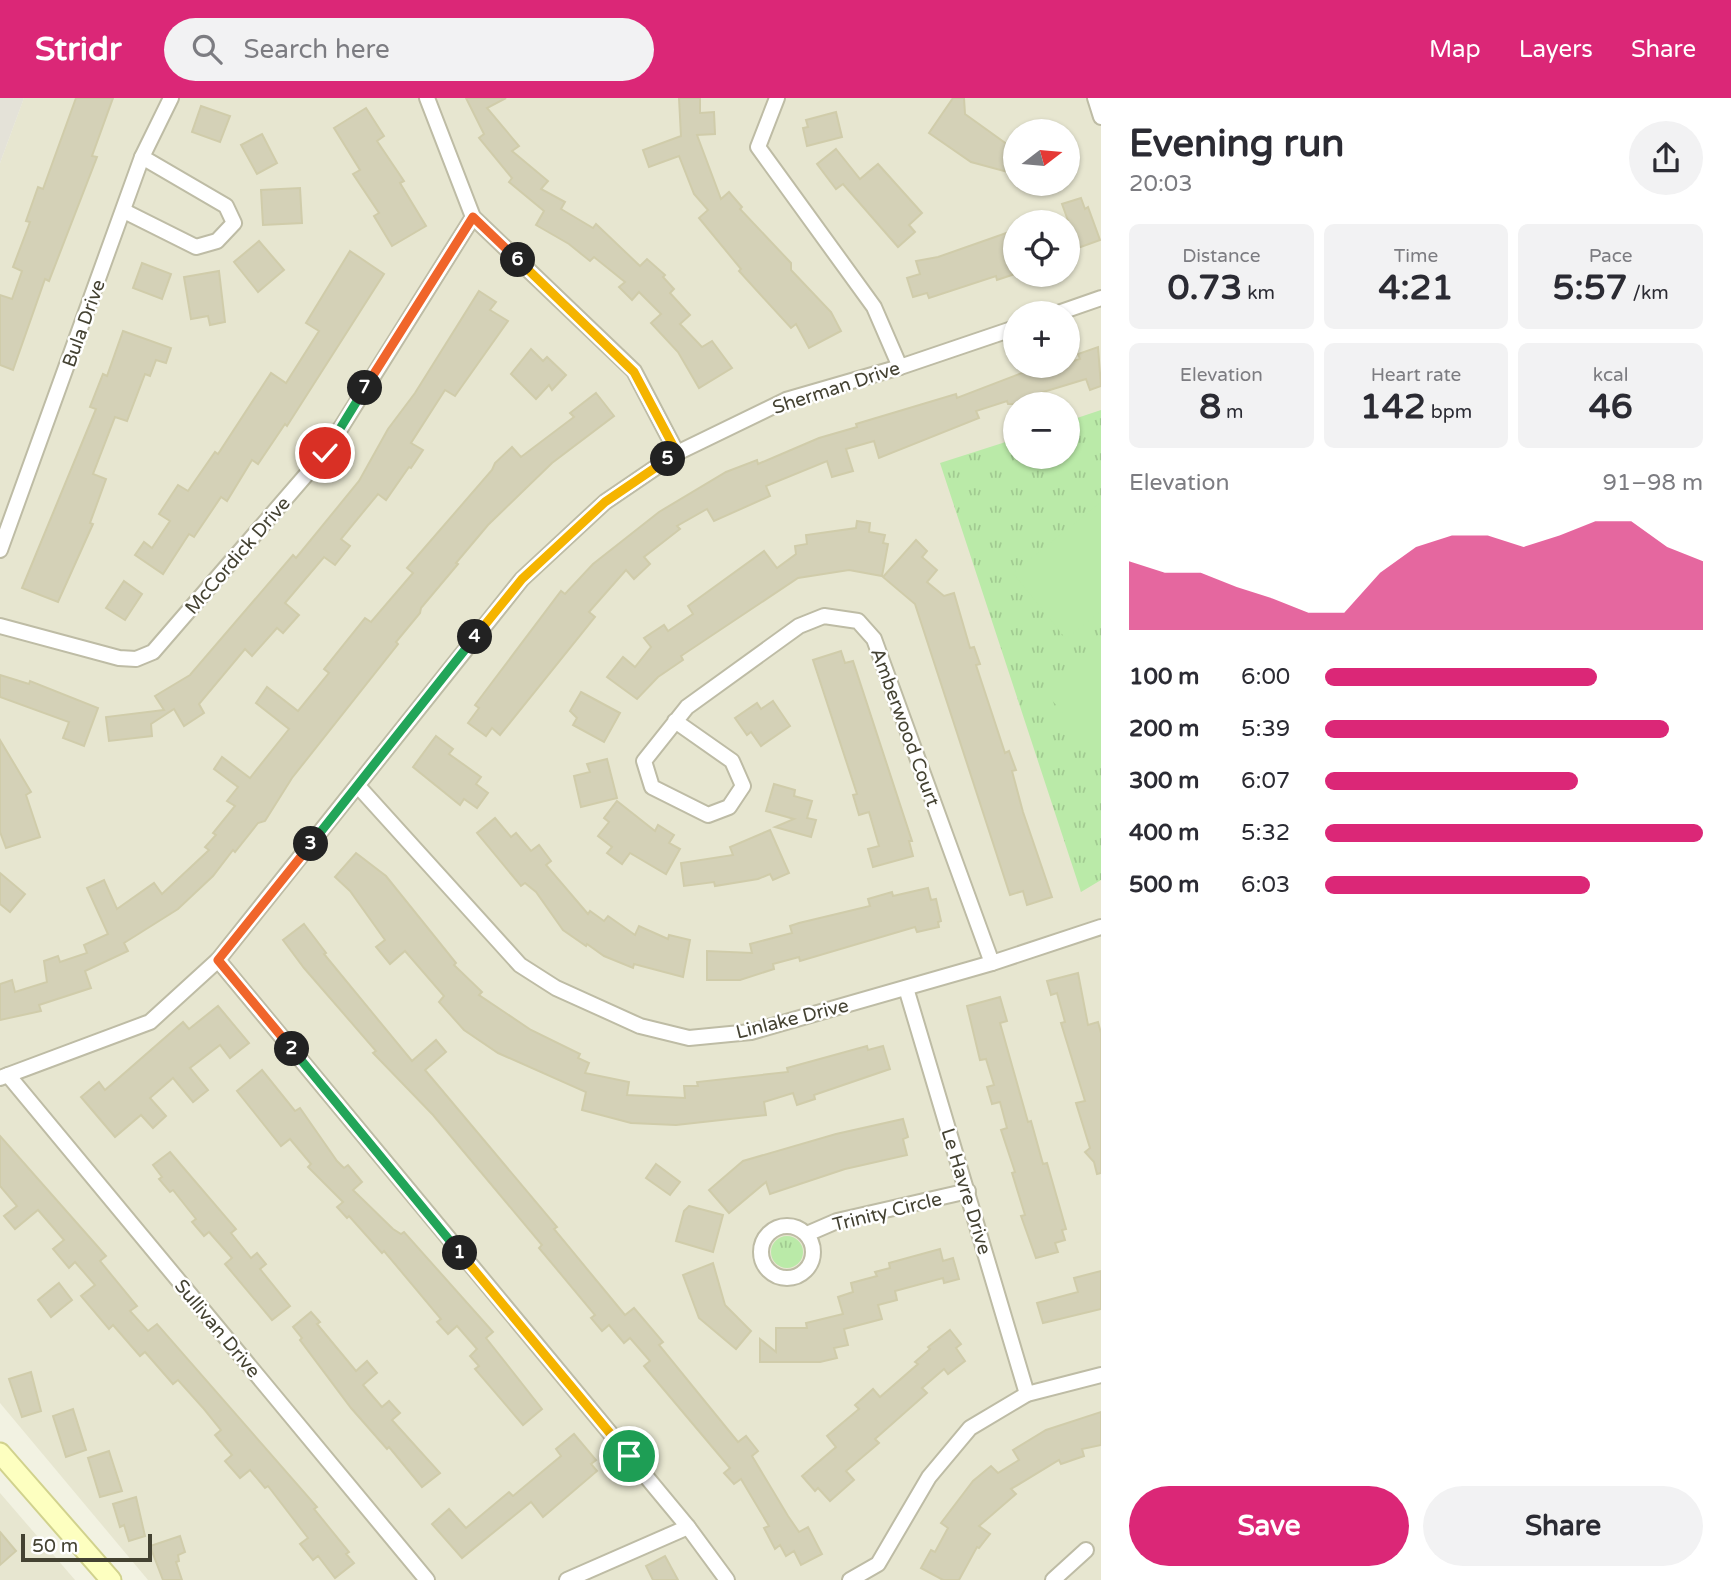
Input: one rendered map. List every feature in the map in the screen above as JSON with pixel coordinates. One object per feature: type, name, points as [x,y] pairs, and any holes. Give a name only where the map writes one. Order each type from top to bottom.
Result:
[{"type":"main road","points":[[0,1453],[111,1580]]},
{"type":"street","name":"Bula Drive","points":[[0,550],[142,157],[172,98]]},
{"type":"street","points":[[427,98],[473,217],[634,372],[677,453]]},
{"type":"street","points":[[777,98],[758,147],[874,307],[900,367]]},
{"type":"street","points":[[1095,98],[1101,117]]},
{"type":"street","points":[[124,211],[196,247],[217,241],[234,223],[226,206],[142,157]]},
{"type":"street","name":"McCordick Drive","points":[[0,626],[119,658],[136,659],[153,652],[325,453],[473,217]]},
{"type":"street","points":[[1080,305],[1101,298]]},
{"type":"street","name":"Sherman Drive","points":[[4,1077],[150,1022],[218,960],[522,579],[605,502],[677,453],[786,400],[900,367],[1003,332]]},
{"type":"street","name":"Amberwood Court","points":[[675,721],[732,761],[743,786],[729,807],[708,815],[652,787],[645,761],[675,721],[687,707],[799,626],[824,616],[858,621],[874,639],[992,963]]},
{"type":"street","name":"Linlake Drive","points":[[358,786],[520,965],[556,988],[640,1026],[690,1038],[751,1032],[992,963],[1101,927]]},
{"type":"street","points":[[218,960],[688,1527],[727,1580]]},
{"type":"street","name":"Le Havre Drive","points":[[906,988],[1027,1394]]},
{"type":"street","name":"Sullivan Drive","points":[[4,1077],[428,1580]]},
{"type":"street","name":"Trinity Circle","points":[[807,1234],[837,1221],[968,1191]]},
{"type":"street","points":[[850,1580],[878,1564],[929,1477],[970,1428],[1027,1394],[1101,1375]]},
{"type":"street","points":[[566,1580],[688,1527]]},
{"type":"street","points":[[1053,1580],[1086,1550]]},
{"type":"shaded area","points":[[0,98],[24,98],[0,163]]},
{"type":"shaded area","points":[[24,98],[1101,98],[1101,1580],[148,1580],[0,1403],[0,163]]},
{"type":"shaded area","points":[[0,1493],[75,1580],[0,1580]]},
{"type":"green space","points":[[1101,410],[1101,880],[1081,892],[940,463],[1003,443],[1003,469],[1080,469],[1080,417]]},
{"type":"green space","points":[[1101,502],[1101,611],[1066,639],[1013,573]]},
{"type":"green space","points":[[1101,653],[1101,757],[1050,698]]},
{"type":"green space","points":[[787,1236],[798,1241],[803,1252],[798,1263],[787,1268],[776,1263],[771,1252],[776,1241]]},
{"type":"building","points":[[76,98],[113,98],[92,156],[97,157],[49,281],[45,279],[13,370],[0,365],[0,295],[12,299],[22,271],[13,267],[30,222],[26,221],[38,187],[43,189]]},
{"type":"building","points":[[466,98],[506,98],[487,108],[519,146],[512,151],[548,181],[541,189],[565,202],[561,209],[593,228],[596,224],[640,266],[647,259],[665,275],[663,277],[674,289],[670,293],[690,315],[680,324],[702,347],[712,341],[732,368],[699,388],[678,352],[651,323],[661,314],[639,292],[632,300],[619,287],[625,282],[594,257],[590,261],[569,244],[536,225],[544,211],[509,182],[512,178],[479,138],[484,134]]},
{"type":"building","points":[[679,98],[700,98],[700,113],[714,112],[715,134],[697,135],[721,199],[729,192],[742,207],[740,209],[791,263],[791,270],[831,312],[841,331],[809,348],[796,324],[791,328],[739,271],[741,269],[699,218],[708,210],[694,194],[679,156],[649,167],[643,150],[681,136]]},
{"type":"building","points":[[953,98],[964,98],[965,114],[1003,141],[1003,171],[971,162],[929,133]]},
{"type":"building","points":[[201,106],[230,116],[220,142],[192,132]]},
{"type":"building","points":[[366,108],[384,136],[377,141],[404,181],[400,183],[426,226],[392,246],[374,216],[379,213],[353,174],[360,170],[334,128]]},
{"type":"building","points":[[836,112],[842,137],[807,146],[803,128],[808,127],[806,120]]},
{"type":"building","points":[[262,134],[277,163],[257,174],[241,145]]},
{"type":"building","points":[[836,149],[860,179],[878,164],[922,213],[909,225],[915,232],[898,247],[843,184],[836,189],[817,164]]},
{"type":"building","points":[[300,188],[302,223],[263,225],[261,190]]},
{"type":"building","points":[[1081,198],[1085,209],[1088,207],[1100,240],[1080,247],[1080,210],[1064,210],[1062,204]]},
{"type":"building","points":[[1003,234],[1003,278],[997,280],[996,276],[929,298],[927,293],[913,297],[907,278],[920,274],[916,261],[938,257]]},
{"type":"building","points":[[259,241],[284,270],[258,292],[234,262]]},
{"type":"building","points":[[350,251],[384,274],[287,426],[285,424],[258,464],[252,460],[227,501],[221,497],[194,537],[189,534],[163,574],[135,555],[144,542],[152,548],[170,521],[159,514],[178,485],[188,491],[215,452],[218,454],[271,373],[286,383],[319,331],[306,323]]},
{"type":"building","points":[[142,263],[171,274],[162,299],[133,288]]},
{"type":"building","points":[[219,271],[225,322],[210,325],[208,316],[191,319],[184,277]]},
{"type":"building","points":[[479,291],[496,302],[490,310],[508,321],[455,396],[445,390],[411,443],[423,450],[386,500],[378,494],[341,539],[350,546],[335,565],[324,557],[285,603],[299,615],[283,633],[277,628],[252,656],[245,649],[199,704],[204,713],[184,726],[174,709],[151,724],[152,736],[109,741],[106,717],[164,710],[155,696],[190,675],[293,555],[296,558],[359,481],[388,429],[415,393]]},
{"type":"building","points":[[123,331],[171,348],[166,363],[156,360],[150,376],[145,374],[127,421],[115,417],[93,474],[106,479],[90,523],[93,524],[58,602],[22,588],[96,409],[90,407],[103,374],[107,376]]},
{"type":"building","points":[[1098,347],[1101,386],[1090,390],[1086,379],[1043,392],[1003,392],[1003,402],[976,411],[979,418],[879,458],[874,441],[846,449],[853,471],[832,477],[827,461],[766,486],[770,496],[714,521],[707,509],[677,526],[680,529],[644,557],[650,564],[634,579],[626,570],[589,612],[595,617],[500,735],[492,728],[486,736],[468,723],[479,708],[475,705],[561,591],[565,594],[593,564],[659,512],[726,472],[757,460],[758,464],[819,438],[857,427],[856,424],[956,394],[957,398],[1009,378],[1080,378],[1080,353]]},
{"type":"building","points":[[531,349],[543,361],[547,357],[566,375],[552,390],[549,385],[536,399],[511,374]]},
{"type":"building","points":[[596,393],[614,416],[552,463],[488,525],[421,608],[420,613],[396,642],[398,644],[292,778],[265,821],[258,823],[213,876],[178,909],[124,943],[128,951],[85,971],[91,988],[39,1005],[41,1011],[0,1020],[0,984],[12,980],[15,992],[47,982],[44,961],[58,956],[60,962],[87,953],[84,945],[108,934],[87,888],[104,880],[117,909],[154,883],[162,894],[209,850],[205,847],[216,835],[213,833],[235,806],[227,801],[238,787],[214,769],[222,757],[250,778],[289,729],[256,703],[267,687],[298,711],[329,673],[324,669],[365,618],[371,622],[413,573],[407,568],[492,470],[495,463],[512,447],[521,457],[574,417],[570,413]]},
{"type":"building","points":[[857,521],[870,523],[869,532],[885,535],[883,543],[888,544],[882,576],[849,570],[798,578],[681,656],[683,660],[658,677],[637,699],[607,677],[623,657],[635,667],[651,647],[644,638],[664,625],[668,631],[693,614],[688,606],[764,551],[777,568],[796,554],[795,546],[807,544],[806,535],[856,528]]},
{"type":"building","points":[[916,540],[927,551],[922,557],[937,570],[927,582],[944,596],[954,593],[970,648],[974,647],[980,664],[976,665],[1005,753],[1009,751],[1016,770],[1012,771],[1023,812],[1052,897],[1027,905],[1023,891],[1010,895],[915,604],[883,577]]},
{"type":"building","points":[[124,581],[142,594],[125,620],[106,608]]},
{"type":"building","points":[[841,651],[845,663],[853,661],[912,841],[909,841],[913,856],[873,867],[868,849],[879,846],[869,812],[859,815],[853,795],[857,794],[813,660]]},
{"type":"building","points":[[0,675],[29,684],[30,681],[98,708],[84,746],[63,738],[69,722],[0,697]]},
{"type":"building","points":[[581,692],[620,713],[604,742],[573,725],[577,718],[570,711]]},
{"type":"building","points":[[773,701],[790,726],[761,746],[751,732],[747,735],[735,718],[757,703],[761,709]]},
{"type":"building","points":[[436,736],[453,749],[449,754],[481,777],[476,784],[488,793],[477,808],[464,799],[460,805],[413,767]]},
{"type":"building","points":[[0,740],[31,792],[26,795],[40,837],[6,848],[0,832]]},
{"type":"building","points":[[607,759],[617,798],[581,807],[574,776],[590,772],[587,764]]},
{"type":"building","points":[[774,784],[795,790],[794,796],[812,801],[807,818],[816,820],[811,837],[775,827],[794,819],[766,811]]},
{"type":"building","points":[[617,801],[655,831],[658,825],[674,835],[669,843],[680,849],[666,874],[630,853],[622,864],[607,853],[612,847],[598,836],[609,822],[604,818]]},
{"type":"building","points":[[495,818],[511,837],[516,833],[531,851],[539,845],[551,861],[546,865],[588,914],[590,911],[604,921],[608,916],[635,935],[639,926],[668,939],[669,935],[690,940],[683,977],[634,964],[633,968],[604,956],[563,930],[536,892],[525,883],[521,886],[477,833]]},
{"type":"building","points":[[770,830],[789,873],[773,880],[770,874],[758,879],[715,886],[714,882],[684,886],[681,863],[733,855],[730,847]]},
{"type":"building","points":[[356,853],[386,876],[456,963],[454,965],[482,992],[479,995],[531,1030],[580,1054],[578,1058],[589,1063],[585,1073],[629,1082],[627,1095],[685,1098],[684,1086],[698,1086],[697,1082],[788,1072],[787,1068],[867,1046],[868,1050],[883,1046],[890,1069],[814,1095],[815,1099],[797,1105],[793,1093],[764,1102],[766,1115],[676,1125],[631,1123],[582,1110],[586,1092],[498,1053],[464,1030],[439,1002],[444,996],[405,951],[390,964],[376,947],[385,940],[350,891],[335,877]]},
{"type":"building","points":[[0,873],[25,894],[10,912],[0,904]]},
{"type":"building","points":[[928,888],[931,900],[936,899],[941,921],[938,922],[939,927],[917,932],[915,927],[800,961],[799,957],[773,964],[774,969],[740,980],[707,980],[707,951],[752,953],[750,944],[792,933],[790,926],[870,906],[868,899],[892,892],[893,896]]},
{"type":"building","points":[[304,924],[326,953],[324,954],[412,1061],[436,1040],[446,1052],[425,1070],[557,1227],[554,1229],[625,1315],[634,1308],[663,1342],[659,1345],[738,1442],[746,1436],[758,1451],[752,1456],[788,1516],[799,1532],[808,1527],[822,1554],[801,1565],[794,1551],[786,1556],[780,1545],[775,1549],[764,1528],[769,1526],[741,1479],[734,1484],[724,1473],[730,1468],[644,1366],[650,1361],[630,1338],[624,1343],[609,1325],[602,1331],[591,1318],[595,1315],[539,1248],[542,1245],[433,1115],[373,1053],[376,1051],[304,968],[283,940]]},
{"type":"building","points":[[1078,973],[1088,1025],[1098,1022],[1101,1033],[1101,1173],[1097,1174],[1094,1162],[1085,1152],[1090,1148],[1076,1103],[1085,1101],[1061,1023],[1065,1022],[1057,993],[1051,995],[1047,981]]},
{"type":"building","points":[[1000,997],[1007,1021],[1000,1023],[1028,1122],[1031,1121],[1043,1164],[1047,1163],[1066,1229],[1062,1230],[1065,1240],[1055,1243],[1058,1252],[1036,1258],[1021,1216],[1025,1215],[1012,1173],[1015,1172],[1001,1130],[1007,1128],[1000,1102],[992,1104],[987,1087],[994,1085],[986,1059],[980,1060],[967,1006]]},
{"type":"building","points":[[218,1006],[249,1043],[230,1058],[220,1045],[190,1068],[208,1090],[193,1102],[173,1078],[150,1098],[166,1116],[153,1128],[141,1115],[115,1137],[81,1097],[99,1082],[105,1090],[183,1022],[189,1029]]},
{"type":"building","points":[[262,1070],[295,1111],[300,1108],[337,1161],[344,1168],[348,1165],[362,1182],[353,1190],[393,1229],[401,1234],[404,1232],[493,1332],[486,1338],[542,1409],[523,1425],[475,1369],[479,1366],[470,1356],[477,1349],[457,1326],[448,1334],[437,1322],[441,1319],[384,1251],[382,1253],[349,1216],[347,1218],[337,1207],[343,1202],[308,1167],[311,1164],[290,1139],[281,1146],[237,1091]]},
{"type":"building","points":[[903,1119],[908,1137],[903,1139],[907,1155],[845,1169],[770,1194],[766,1182],[729,1213],[709,1190],[743,1161],[836,1134]]},
{"type":"building","points":[[0,1136],[106,1256],[100,1261],[137,1306],[130,1311],[148,1331],[157,1324],[317,1507],[314,1509],[349,1552],[346,1554],[354,1563],[335,1578],[318,1556],[313,1560],[300,1544],[308,1538],[268,1486],[265,1488],[250,1470],[240,1478],[225,1461],[232,1455],[215,1435],[221,1430],[204,1409],[178,1380],[173,1384],[145,1352],[140,1356],[113,1325],[109,1329],[81,1296],[95,1285],[75,1262],[69,1268],[53,1249],[64,1240],[38,1210],[15,1229],[4,1216],[17,1206],[0,1186]]},
{"type":"building","points":[[170,1152],[236,1229],[231,1233],[251,1258],[257,1253],[266,1264],[260,1269],[290,1306],[272,1320],[225,1264],[232,1258],[209,1232],[204,1236],[192,1222],[196,1219],[173,1190],[170,1192],[159,1179],[162,1177],[153,1165]]},
{"type":"building","points":[[656,1164],[680,1182],[670,1195],[646,1178]]},
{"type":"building","points":[[689,1206],[723,1215],[713,1252],[676,1241],[684,1211]]},
{"type":"building","points":[[940,1249],[943,1261],[953,1258],[959,1279],[944,1283],[943,1278],[895,1291],[897,1300],[878,1305],[882,1319],[844,1329],[848,1345],[834,1348],[837,1358],[820,1362],[760,1362],[760,1339],[776,1352],[776,1328],[807,1328],[806,1323],[843,1314],[838,1297],[853,1292],[851,1283],[877,1276],[875,1272],[890,1268],[889,1263]]},
{"type":"building","points":[[713,1263],[725,1305],[751,1331],[736,1349],[699,1318],[683,1275]]},
{"type":"building","points":[[1101,1271],[1101,1309],[1043,1323],[1037,1303],[1078,1292],[1074,1278]]},
{"type":"building","points":[[59,1283],[72,1300],[51,1317],[38,1300]]},
{"type":"building","points":[[311,1312],[320,1322],[317,1324],[356,1371],[367,1361],[377,1373],[363,1385],[382,1407],[389,1401],[400,1413],[392,1420],[440,1473],[422,1487],[389,1447],[387,1449],[351,1408],[300,1340],[302,1338],[293,1327]]},
{"type":"building","points":[[950,1330],[961,1344],[956,1348],[965,1361],[948,1374],[944,1369],[922,1388],[927,1393],[875,1439],[879,1443],[846,1471],[854,1480],[830,1501],[818,1488],[815,1491],[802,1476],[836,1447],[827,1436],[859,1409],[855,1405],[873,1389],[880,1397],[918,1364],[915,1362],[930,1349],[928,1347]]},
{"type":"building","points":[[31,1372],[41,1411],[22,1417],[9,1379]]},
{"type":"building","points":[[73,1409],[86,1450],[66,1457],[53,1416]]},
{"type":"building","points":[[1101,1412],[1101,1445],[1082,1449],[1084,1456],[1061,1464],[1059,1460],[1011,1489],[1016,1494],[979,1526],[990,1534],[979,1548],[977,1547],[959,1580],[943,1580],[921,1568],[931,1550],[935,1552],[948,1528],[941,1523],[973,1481],[991,1466],[998,1473],[1019,1460],[1013,1450],[1046,1430]]},
{"type":"building","points":[[574,1434],[596,1460],[591,1464],[597,1471],[543,1517],[531,1502],[462,1558],[432,1524],[449,1509],[466,1528],[509,1492],[513,1496],[561,1456],[556,1449]]},
{"type":"building","points":[[109,1451],[122,1491],[100,1497],[88,1458]]},
{"type":"building","points":[[136,1497],[145,1536],[129,1541],[124,1525],[120,1527],[113,1504]]},
{"type":"building","points":[[0,1532],[16,1551],[0,1565]]},
{"type":"building","points":[[180,1536],[185,1552],[178,1555],[179,1561],[176,1562],[182,1580],[163,1580],[150,1546]]},
{"type":"building","points":[[665,1556],[678,1580],[653,1580],[646,1566]]},
{"type":"route","points":[[325,453],[473,217],[634,372],[677,453],[605,502],[522,579],[218,960],[629,1456]]}]
